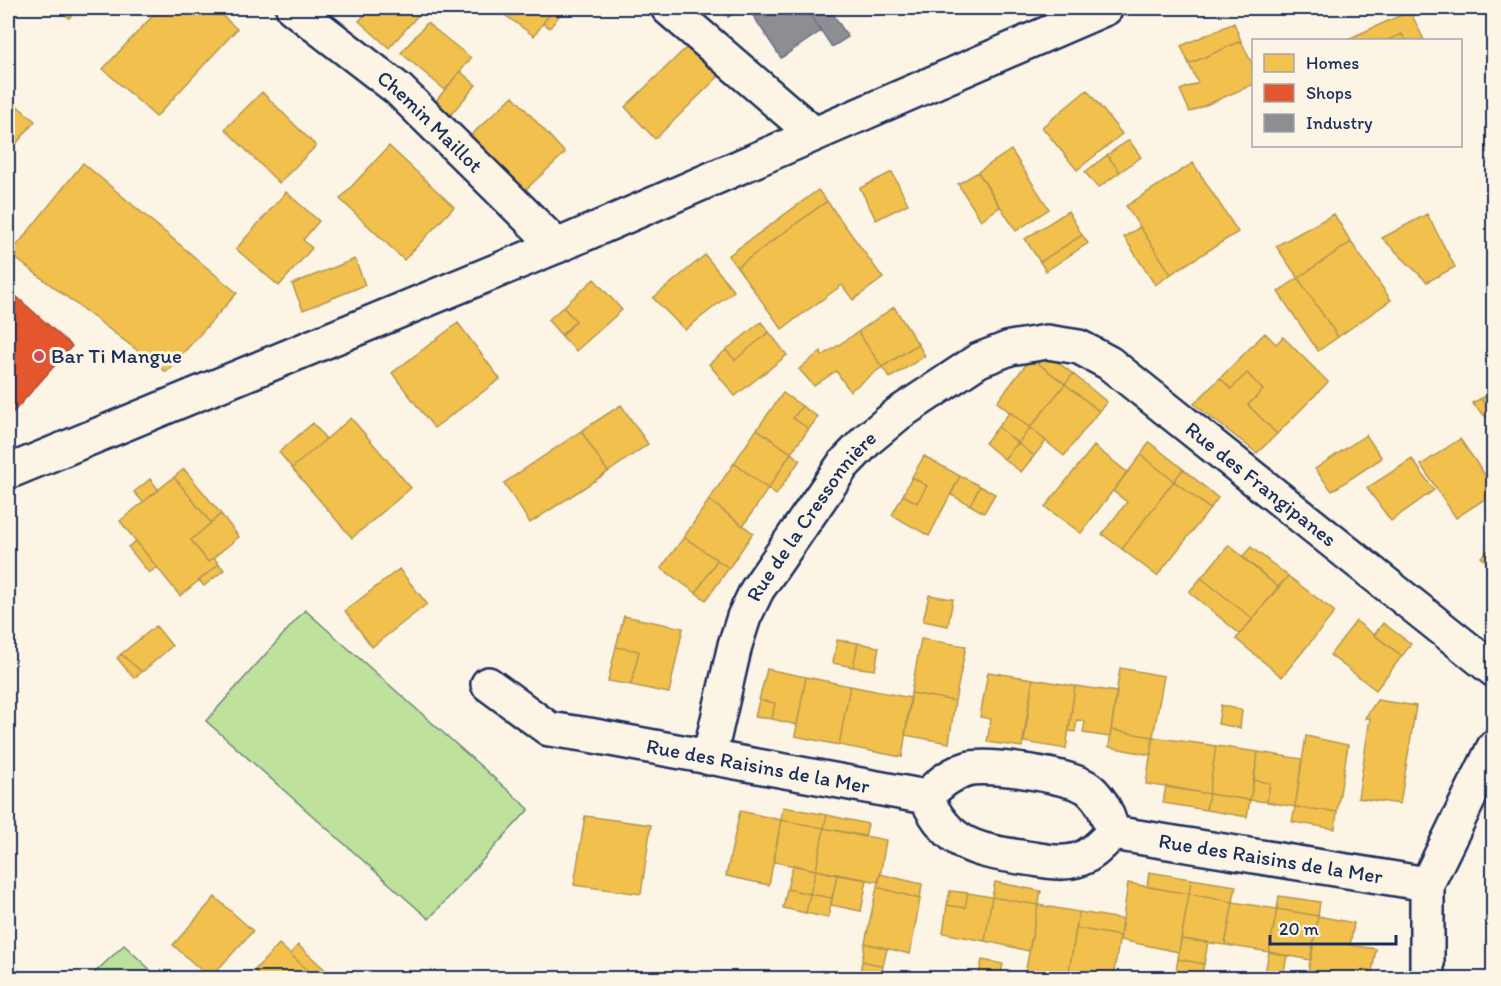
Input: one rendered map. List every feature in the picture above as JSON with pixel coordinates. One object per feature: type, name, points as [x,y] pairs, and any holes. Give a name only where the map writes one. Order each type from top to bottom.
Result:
[{"type":"street","name":"Chemin Maillot","points":[[293,8],[398,89],[557,246]]},
{"type":"street","points":[[668,8],[814,134]]},
{"type":"street","points":[[8,472],[557,246],[1106,8]]},
{"type":"street","name":"Rue des Frangipanes","points":[[1010,348],[1047,342],[1078,347],[1109,363],[1494,670]]},
{"type":"street","name":"Rue de la Cressonnière","points":[[709,758],[735,645],[748,608],[757,590],[843,465],[868,439],[898,414],[980,360],[1010,348]]},
{"type":"street","name":"Rue des Raisins de la Mer","points":[[488,684],[549,729],[926,797]]},
{"type":"street","points":[[1427,978],[1427,884],[1494,747]]},
{"type":"street","points":[[970,768],[993,768],[1071,780],[1088,788],[1101,801],[1113,833],[1094,852],[1077,860],[1059,863],[984,851],[959,840],[933,812],[926,797],[937,784],[970,768]]},
{"type":"street","name":"Rue des Raisins de la Mer","points":[[1113,833],[1427,884]]},
{"type":"green space","points":[[305,610],[529,809],[429,919],[206,721]]},
{"type":"green space","points":[[124,945],[159,978],[89,978]]},
{"type":"building: Homes","points":[[58,8],[80,8],[69,18]]},
{"type":"building: Homes","points":[[160,8],[214,8],[237,29],[156,117],[103,69]]},
{"type":"building: Homes","points":[[371,8],[414,8],[420,13],[389,48],[359,21]]},
{"type":"building: Homes","points":[[499,8],[554,8],[534,36],[498,10]]},
{"type":"building: Homes","points":[[554,8],[565,8],[550,28],[543,23]]},
{"type":"building: Homes","points":[[1410,11],[1424,39],[1404,39],[1402,34],[1390,39],[1348,39]]},
{"type":"building: Homes","points":[[427,23],[471,58],[445,90],[401,53]]},
{"type":"building: Homes","points":[[1234,23],[1241,41],[1189,64],[1181,46]]},
{"type":"building: Homes","points":[[1402,34],[1404,39],[1390,39]]},
{"type":"building: Homes","points":[[1241,41],[1252,64],[1252,85],[1190,112],[1180,90],[1198,83],[1189,64]]},
{"type":"building: Homes","points":[[689,45],[719,76],[655,139],[625,107]]},
{"type":"building: Homes","points":[[460,71],[476,85],[446,120],[431,107]]},
{"type":"building: Homes","points":[[1087,90],[1122,134],[1077,170],[1042,127]]},
{"type":"building: Homes","points":[[262,92],[316,146],[279,183],[225,129]]},
{"type":"building: Homes","points":[[513,96],[565,153],[524,191],[471,135]]},
{"type":"building: Homes","points":[[8,98],[35,121],[8,154]]},
{"type":"building: Homes","points":[[1129,140],[1141,157],[1120,172],[1107,155]]},
{"type":"building: Homes","points":[[389,146],[454,207],[404,260],[340,199]]},
{"type":"building: Homes","points":[[1011,150],[1049,209],[1016,231],[978,172]]},
{"type":"building: Homes","points":[[1107,155],[1120,172],[1098,188],[1085,172]]},
{"type":"building: Homes","points":[[83,163],[237,293],[166,372],[10,254]]},
{"type":"building: Homes","points":[[1193,163],[1238,232],[1171,274],[1126,206]]},
{"type":"building: Homes","points":[[892,172],[908,204],[876,220],[860,188]]},
{"type":"building: Homes","points":[[978,172],[1000,207],[981,220],[958,184]]},
{"type":"building: Homes","points":[[818,190],[827,201],[737,267],[728,256]]},
{"type":"building: Homes","points":[[286,192],[319,221],[303,240],[312,248],[279,286],[236,249]]},
{"type":"building: Homes","points":[[827,201],[883,278],[853,300],[842,285],[782,329],[737,267]]},
{"type":"building: Homes","points":[[1068,211],[1082,235],[1040,262],[1025,239]]},
{"type":"building: Homes","points":[[1334,214],[1351,242],[1298,278],[1276,246]]},
{"type":"building: Homes","points":[[1427,214],[1455,267],[1427,282],[1382,238]]},
{"type":"building: Homes","points":[[1140,227],[1171,274],[1155,285],[1124,237]]},
{"type":"building: Homes","points":[[1082,235],[1088,243],[1046,271],[1040,262]]},
{"type":"building: Homes","points":[[1351,242],[1391,300],[1338,337],[1298,278]]},
{"type":"building: Homes","points":[[705,255],[734,291],[685,330],[653,298]]},
{"type":"building: Homes","points":[[355,259],[365,285],[303,310],[292,284]]},
{"type":"building: Homes","points":[[1298,278],[1338,337],[1318,351],[1278,292]]},
{"type":"building: Homes","points":[[594,279],[622,310],[576,351],[562,336],[576,321],[563,307]]},
{"type":"building: Homes","points":[[563,307],[576,321],[561,335],[548,320]]},
{"type":"building: Homes","points":[[894,307],[918,344],[882,367],[858,332]]},
{"type":"building: Homes","points":[[761,322],[769,332],[735,360],[726,350]]},
{"type":"building: Homes","points":[[458,323],[500,379],[434,428],[392,373]]},
{"type":"building: Homes","points":[[769,332],[787,355],[735,396],[709,364],[726,350],[735,360]]},
{"type":"building: Homes","points":[[858,332],[882,367],[850,391],[836,371],[814,386],[799,369],[821,351],[822,356]]},
{"type":"building: Homes","points":[[1265,333],[1276,344],[1283,337],[1328,382],[1277,434],[1248,405],[1263,390],[1247,373],[1231,389],[1220,378]]},
{"type":"building: Homes","points":[[918,344],[925,356],[890,378],[882,367]]},
{"type":"building: Homes","points":[[1042,350],[1073,374],[1065,384],[1031,358]]},
{"type":"building: Homes","points":[[1031,358],[1065,384],[1030,428],[997,402]]},
{"type":"building: Homes","points":[[1247,373],[1263,390],[1248,405],[1277,434],[1257,453],[1194,404],[1220,378],[1231,389]]},
{"type":"building: Homes","points":[[1073,374],[1107,402],[1099,411],[1065,384]]},
{"type":"building: Homes","points":[[1065,384],[1099,411],[1064,456],[1030,428]]},
{"type":"building: Homes","points":[[1494,392],[1494,412],[1480,399]]},
{"type":"building: Homes","points":[[783,393],[802,406],[793,418],[809,429],[791,453],[757,429]]},
{"type":"building: Homes","points":[[1480,399],[1494,412],[1494,425],[1472,403]]},
{"type":"building: Homes","points":[[621,405],[648,444],[608,472],[581,431]]},
{"type":"building: Homes","points":[[802,406],[818,417],[809,429],[793,418]]},
{"type":"building: Homes","points":[[1010,412],[1030,428],[1018,443],[998,427]]},
{"type":"building: Homes","points":[[351,418],[411,488],[352,538],[292,468]]},
{"type":"building: Homes","points":[[313,423],[326,439],[292,468],[279,452]]},
{"type":"building: Homes","points":[[998,427],[1018,443],[1004,459],[985,443]]},
{"type":"building: Homes","points":[[1030,428],[1046,441],[1034,456],[1018,443]]},
{"type":"building: Homes","points":[[757,429],[791,453],[768,489],[734,463]]},
{"type":"building: Homes","points":[[581,431],[608,472],[530,523],[504,483]]},
{"type":"building: Homes","points":[[1366,435],[1382,458],[1332,491],[1315,469]]},
{"type":"building: Homes","points":[[1460,439],[1494,488],[1494,493],[1456,518],[1421,465]]},
{"type":"building: Homes","points":[[1149,442],[1183,469],[1174,481],[1141,455]]},
{"type":"building: Homes","points":[[1018,443],[1034,456],[1021,472],[1004,459]]},
{"type":"building: Homes","points":[[1094,446],[1127,472],[1081,533],[1045,507]]},
{"type":"building: Homes","points":[[791,453],[800,460],[776,495],[768,489]]},
{"type":"building: Homes","points":[[1141,455],[1174,481],[1122,549],[1102,534],[1127,502],[1113,491]]},
{"type":"building: Homes","points":[[924,456],[960,476],[929,536],[892,515],[903,495],[917,503],[927,486],[912,477]]},
{"type":"building: Homes","points":[[1412,459],[1434,490],[1391,521],[1367,488]]},
{"type":"building: Homes","points":[[734,463],[768,489],[743,526],[709,500]]},
{"type":"building: Homes","points":[[184,469],[221,514],[211,523],[174,477]]},
{"type":"building: Homes","points":[[1183,469],[1218,498],[1210,509],[1174,481]]},
{"type":"building: Homes","points":[[960,476],[980,486],[970,505],[951,495]]},
{"type":"building: Homes","points":[[174,477],[211,523],[191,540],[208,562],[214,558],[219,564],[180,596],[120,521]]},
{"type":"building: Homes","points":[[912,477],[927,486],[917,503],[903,495]]},
{"type":"building: Homes","points":[[150,479],[159,490],[143,502],[134,492]]},
{"type":"building: Homes","points":[[1174,481],[1210,509],[1157,576],[1122,549]]},
{"type":"building: Homes","points":[[980,486],[995,494],[984,513],[970,505]]},
{"type":"building: Homes","points":[[709,500],[753,533],[729,568],[684,537]]},
{"type":"building: Homes","points":[[221,514],[239,537],[208,562],[191,540]]},
{"type":"building: Homes","points":[[684,537],[717,560],[696,593],[661,568]]},
{"type":"building: Homes","points":[[136,541],[157,567],[149,573],[128,547]]},
{"type":"building: Homes","points":[[1229,545],[1278,587],[1253,619],[1201,578]]},
{"type":"building: Homes","points":[[1494,545],[1494,569],[1481,557]]},
{"type":"building: Homes","points":[[1251,547],[1288,576],[1278,587],[1242,557]]},
{"type":"building: Homes","points":[[717,560],[729,568],[706,600],[696,593]]},
{"type":"building: Homes","points":[[219,564],[224,570],[204,586],[199,580]]},
{"type":"building: Homes","points":[[399,569],[427,604],[372,647],[345,611]]},
{"type":"building: Homes","points":[[1288,576],[1335,612],[1282,677],[1236,639]]},
{"type":"building: Homes","points":[[1201,578],[1253,619],[1240,634],[1189,592]]},
{"type":"building: Homes","points":[[929,595],[953,599],[948,626],[923,621]]},
{"type":"building: Homes","points":[[624,616],[683,628],[669,693],[631,685],[639,651],[616,647]]},
{"type":"building: Homes","points":[[1356,621],[1402,656],[1376,690],[1330,655]]},
{"type":"building: Homes","points":[[1383,623],[1411,644],[1402,656],[1374,635]]},
{"type":"building: Homes","points":[[156,626],[172,646],[142,672],[121,654]]},
{"type":"building: Homes","points":[[921,639],[966,646],[955,701],[911,693]]},
{"type":"building: Homes","points":[[837,640],[858,643],[853,667],[833,663]]},
{"type":"building: Homes","points":[[858,643],[879,647],[875,670],[853,667]]},
{"type":"building: Homes","points":[[616,647],[639,651],[631,685],[608,681]]},
{"type":"building: Homes","points":[[121,654],[142,672],[134,678],[117,658]]},
{"type":"building: Homes","points":[[1120,668],[1164,676],[1153,737],[1111,730]]},
{"type":"building: Homes","points":[[767,669],[806,677],[797,725],[772,719],[775,703],[759,700]]},
{"type":"building: Homes","points":[[988,672],[1033,679],[1022,747],[987,742],[991,719],[980,717]]},
{"type":"building: Homes","points":[[806,677],[850,686],[839,745],[795,736]]},
{"type":"building: Homes","points":[[1033,679],[1075,686],[1066,749],[1024,742]]},
{"type":"building: Homes","points":[[850,686],[911,698],[902,757],[839,745]]},
{"type":"building: Homes","points":[[1075,686],[1117,692],[1110,737],[1083,733],[1085,721],[1077,720],[1075,732],[1069,731]]},
{"type":"building: Homes","points":[[911,693],[955,701],[949,743],[905,735]]},
{"type":"building: Homes","points":[[759,700],[775,703],[772,719],[755,717]]},
{"type":"building: Homes","points":[[1377,700],[1416,706],[1400,804],[1358,798],[1370,718],[1365,718]]},
{"type":"building: Homes","points":[[1221,705],[1242,710],[1240,728],[1218,724]]},
{"type":"building: Homes","points":[[1111,730],[1153,737],[1151,755],[1109,747]]},
{"type":"building: Homes","points":[[1306,736],[1348,745],[1337,812],[1295,807]]},
{"type":"building: Homes","points":[[1153,737],[1216,746],[1209,794],[1146,784]]},
{"type":"building: Homes","points":[[1216,746],[1258,752],[1250,800],[1209,794]]},
{"type":"building: Homes","points":[[1258,752],[1302,759],[1295,807],[1267,802],[1270,783],[1254,780]]},
{"type":"building: Homes","points":[[1254,780],[1270,783],[1267,802],[1250,800]]},
{"type":"building: Homes","points":[[1166,786],[1209,794],[1206,810],[1163,803]]},
{"type":"building: Homes","points":[[1209,794],[1250,800],[1247,817],[1206,810]]},
{"type":"building: Homes","points":[[783,807],[827,815],[824,828],[781,820]]},
{"type":"building: Homes","points":[[1295,807],[1337,812],[1335,829],[1292,822]]},
{"type":"building: Homes","points":[[740,811],[781,820],[769,885],[726,876]]},
{"type":"building: Homes","points":[[827,815],[868,824],[865,837],[824,828]]},
{"type":"building: Homes","points":[[585,816],[651,825],[641,894],[574,885]]},
{"type":"building: Homes","points":[[781,820],[824,828],[816,870],[774,862]]},
{"type":"building: Homes","points":[[824,828],[886,840],[879,882],[816,870]]},
{"type":"building: Homes","points":[[793,865],[816,870],[810,894],[787,889]]},
{"type":"building: Homes","points":[[816,870],[837,875],[832,898],[810,894]]},
{"type":"building: Homes","points":[[1149,872],[1191,879],[1189,894],[1147,887]]},
{"type":"building: Homes","points":[[880,874],[922,884],[920,899],[877,887]]},
{"type":"building: Homes","points":[[837,875],[867,880],[861,911],[831,905]]},
{"type":"building: Homes","points":[[1191,879],[1236,886],[1233,902],[1189,894]]},
{"type":"building: Homes","points":[[995,882],[1041,891],[1038,905],[992,897]]},
{"type":"building: Homes","points":[[1128,883],[1189,894],[1179,952],[1120,940]]},
{"type":"building: Homes","points":[[877,887],[920,899],[910,954],[865,943]]},
{"type":"building: Homes","points":[[787,889],[810,894],[806,913],[783,908]]},
{"type":"building: Homes","points":[[950,891],[968,893],[965,908],[947,905]]},
{"type":"building: Homes","points":[[968,893],[992,897],[985,941],[943,933],[947,905],[965,908]]},
{"type":"building: Homes","points":[[810,894],[832,898],[828,918],[806,913]]},
{"type":"building: Homes","points":[[1189,894],[1233,902],[1225,945],[1181,939]]},
{"type":"building: Homes","points":[[1279,896],[1320,902],[1318,916],[1277,909]]},
{"type":"building: Homes","points":[[215,897],[253,931],[210,978],[173,945]]},
{"type":"building: Homes","points":[[992,897],[1038,905],[1029,951],[985,941]]},
{"type":"building: Homes","points":[[1233,902],[1277,909],[1269,952],[1225,945]]},
{"type":"building: Homes","points":[[1038,905],[1079,912],[1068,978],[1042,978],[1025,974]]},
{"type":"building: Homes","points":[[1277,909],[1318,916],[1311,960],[1269,952]]},
{"type":"building: Homes","points":[[1079,912],[1122,919],[1120,936],[1076,928]]},
{"type":"building: Homes","points":[[1318,916],[1354,923],[1350,945],[1376,949],[1371,978],[1307,978]]},
{"type":"building: Homes","points":[[1076,928],[1120,936],[1113,978],[1068,978]]},
{"type":"building: Homes","points":[[1181,939],[1208,942],[1204,964],[1178,959]]},
{"type":"building: Homes","points":[[865,943],[887,949],[883,966],[862,961]]},
{"type":"building: Homes","points":[[279,944],[316,978],[262,978],[254,971]]},
{"type":"building: Homes","points":[[298,945],[331,975],[328,978],[316,978],[290,954]]},
{"type":"building: Homes","points":[[1269,952],[1287,956],[1283,976],[1265,973]]},
{"type":"building: Homes","points":[[1178,959],[1204,964],[1201,978],[1175,978]]},
{"type":"building: Homes","points":[[982,960],[1003,964],[1000,978],[978,978]]},
{"type":"building: Homes","points":[[862,961],[883,966],[881,978],[859,978]]},
{"type":"building: Homes","points":[[1265,973],[1283,976],[1283,978],[1264,978]]},
{"type":"building: Shops","points":[[8,289],[72,346],[8,418]]},
{"type":"building: Industry","points":[[724,8],[741,8],[728,17]]},
{"type":"building: Industry","points":[[748,8],[806,8],[821,31],[781,58]]},
{"type":"building: Industry","points":[[806,8],[829,8],[848,37],[832,47]]},
{"type":"place","name":"Bar Ti Mangue","points":[[39,356]]}]
